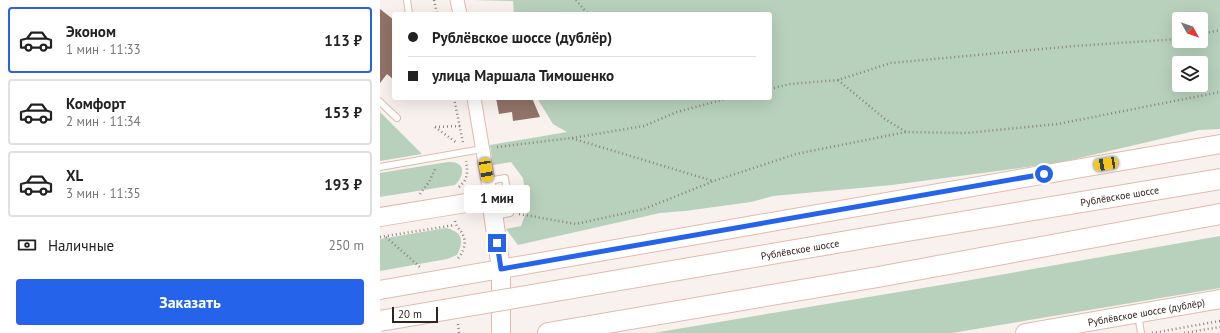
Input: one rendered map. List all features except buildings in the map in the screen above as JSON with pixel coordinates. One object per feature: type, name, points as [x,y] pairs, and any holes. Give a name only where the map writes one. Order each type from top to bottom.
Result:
[{"type":"main road","points":[[380,290],[1220,144]]},
{"type":"main road","name":"Рублёвское шоссе","points":[[380,321],[1220,179]]},
{"type":"main road","points":[[380,217],[491,199],[502,215],[499,310],[501,333]]},
{"type":"main road","points":[[548,333],[878,277],[1220,214]]},
{"type":"main road","name":"Рублёвское шоссе (дублёр)","points":[[1025,333],[1220,299]]},
{"type":"street","points":[[457,0],[460,12]]},
{"type":"street","points":[[474,100],[491,199]]},
{"type":"lane","points":[[407,0],[409,12]]},
{"type":"lane","points":[[380,102],[396,118]]},
{"type":"lane","points":[[380,167],[482,149]]},
{"type":"lane","points":[[488,181],[505,178],[502,215]]},
{"type":"lane","points":[[1138,314],[1141,333]]},
{"type":"path","points":[[434,0],[437,12]]},
{"type":"path","points":[[576,0],[586,12]]},
{"type":"path","points":[[1208,33],[1220,30]]},
{"type":"path","points":[[772,88],[790,84],[838,80],[891,63],[1066,46],[1172,39]]},
{"type":"path","points":[[838,80],[885,119],[906,132]]},
{"type":"path","points":[[502,215],[576,224],[644,209],[714,181],[796,154],[906,132],[966,133],[1058,124],[1220,92]]},
{"type":"path","points":[[482,149],[571,138],[644,126],[677,112],[722,100]]},
{"type":"path","points":[[460,126],[435,127],[464,148]]},
{"type":"path","points":[[571,138],[714,181]]},
{"type":"path","points":[[418,196],[429,182],[440,157]]},
{"type":"path","points":[[454,220],[455,224],[464,236],[465,247],[459,258],[454,260]]},
{"type":"path","points":[[380,237],[455,224]]},
{"type":"path","points":[[380,231],[420,267]]},
{"type":"path","points":[[1149,333],[1220,321]]},
{"type":"path","points":[[1184,333],[1220,327]]},
{"type":"green space","points":[[473,0],[1220,0],[1220,129],[1199,130],[1058,163],[892,185],[773,196],[751,202],[660,213],[518,245],[506,229],[521,226],[527,210],[523,178],[511,162],[493,165],[490,145],[567,132],[553,124],[538,100],[772,100],[772,12],[514,12],[513,1]]},
{"type":"green space","points":[[380,112],[422,154],[380,161]]},
{"type":"green space","points":[[448,162],[458,164],[462,169],[461,177],[455,185],[380,197],[380,173]]},
{"type":"green space","points":[[446,228],[456,232],[459,235],[461,245],[457,255],[447,259],[380,271],[380,239]]},
{"type":"green space","points":[[1220,236],[1220,288],[952,333],[653,333],[965,281]]},
{"type":"route","points":[[497,243],[501,269],[1044,174]]}]
